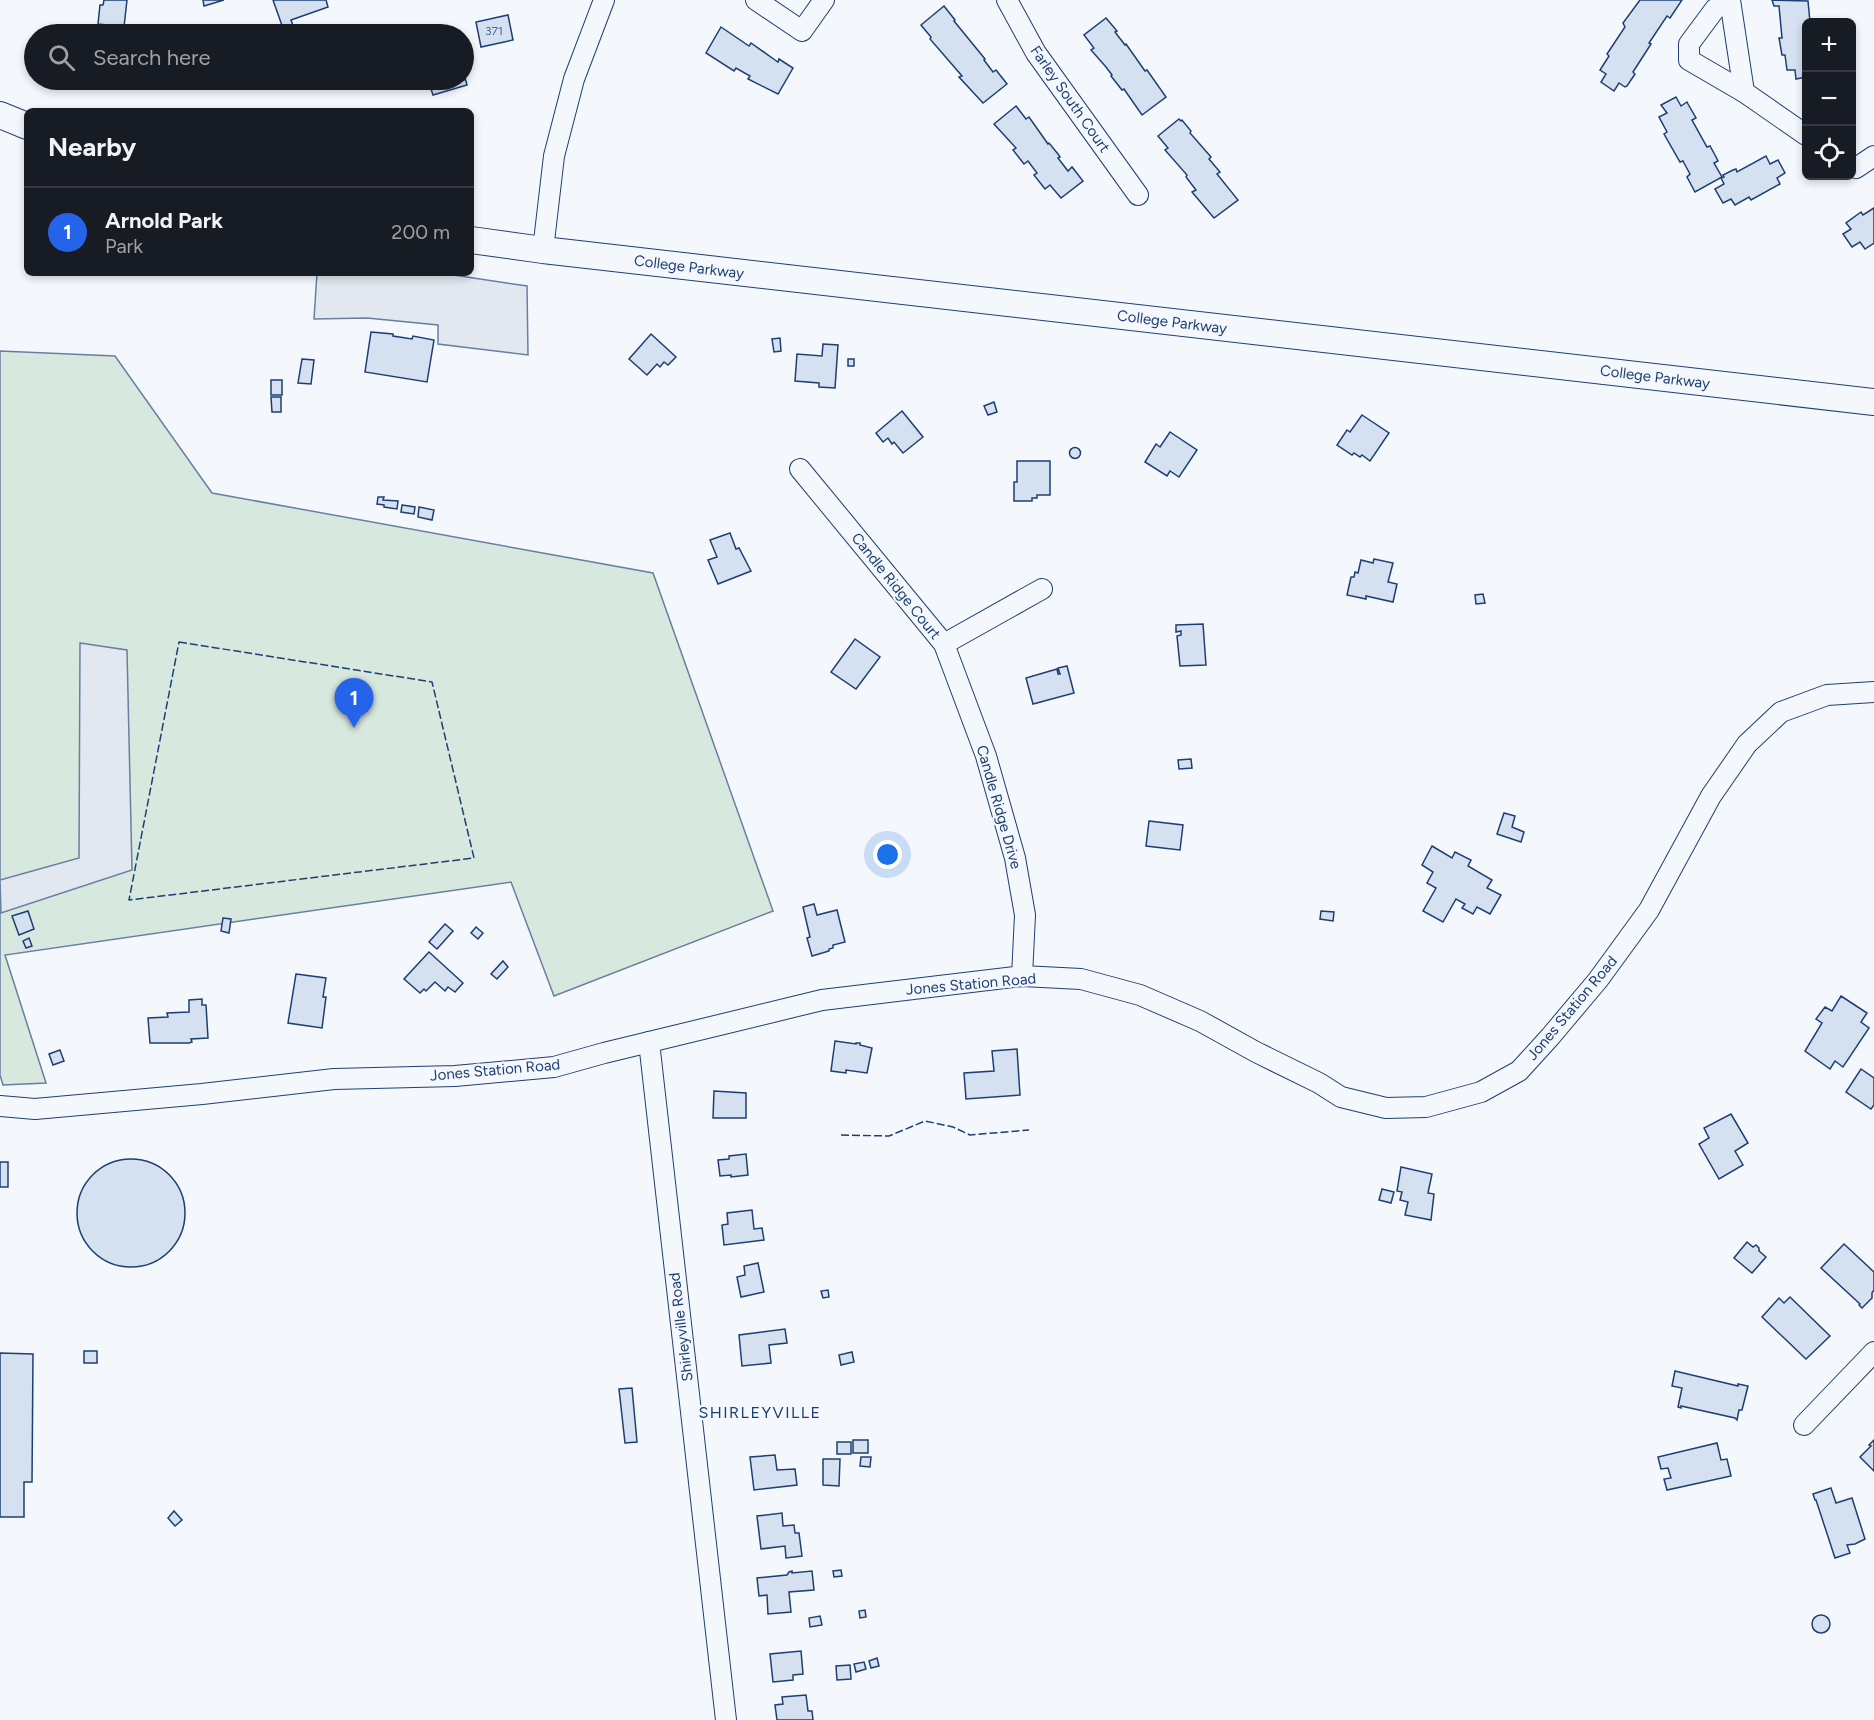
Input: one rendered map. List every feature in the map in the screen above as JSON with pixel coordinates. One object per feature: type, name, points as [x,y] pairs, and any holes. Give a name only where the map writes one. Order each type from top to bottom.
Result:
[{"type":"main road","points":[[0,115],[24,125]]},
{"type":"main road","name":"College Parkway","points":[[474,240],[1874,402]]},
{"type":"street","points":[[756,0],[802,31],[824,0]]},
{"type":"street","name":"Farley South Court","points":[[1007,0],[1036,53],[1138,195]]},
{"type":"street","points":[[1744,92],[1729,0],[1715,9],[1689,44],[1689,60],[1744,92],[1802,132]]},
{"type":"street","points":[[543,250],[554,156],[574,79],[600,1]]},
{"type":"street","points":[[1856,168],[1874,156]]},
{"type":"street","name":"Candle Ridge Court","points":[[800,469],[944,644],[1042,590]]},
{"type":"street","name":"Candle Ridge Drive","points":[[944,644],[986,756],[1016,858],[1024,915],[1022,976]]},
{"type":"street","name":"Jones Station Road","points":[[0,1106],[35,1109],[334,1079],[455,1076],[554,1067],[822,1000],[1022,976],[1081,979],[1140,995],[1200,1021],[1319,1083],[1341,1097],[1386,1108],[1426,1107],[1481,1092],[1519,1071],[1550,1037],[1598,980],[1649,910],[1711,796],[1747,744],[1781,712],[1827,695],[1874,692]]},
{"type":"street","name":"Shirleyville Road","points":[[649,1042],[726,1720]]},
{"type":"street","points":[[1804,1425],[1874,1352]]},
{"type":"shaded area","points":[[317,276],[460,276],[527,286],[528,355],[438,344],[438,325],[367,318],[314,319]]},
{"type":"shaded area","points":[[0,351],[115,356],[212,493],[653,573],[773,911],[554,996],[511,882],[5,955],[46,1083],[3,1085],[0,1075]]},
{"type":"shaded area","points":[[80,643],[127,650],[132,870],[1,913],[0,880],[79,858]]},
{"type":"building","points":[[104,0],[127,0],[124,24],[98,24],[100,5],[103,5]]},
{"type":"building","points":[[203,0],[224,0],[204,6]]},
{"type":"building","points":[[273,0],[326,0],[328,7],[291,20],[292,24],[281,24]]},
{"type":"building","points":[[1640,0],[1682,0],[1670,18],[1667,16],[1649,43],[1651,44],[1627,86],[1619,83],[1614,91],[1601,82],[1606,74],[1600,70],[1609,56],[1607,54],[1625,27],[1623,23]]},
{"type":"building","points":[[1772,0],[1808,1],[1810,18],[1802,18],[1802,78],[1796,79],[1795,70],[1787,70],[1779,38],[1782,38],[1779,6],[1774,6]]},
{"type":"building","points":[[944,6],[993,72],[996,70],[1007,84],[983,103],[959,77],[962,76],[921,25]]},
{"type":"building","points":[[508,15],[513,40],[481,47],[476,22]]},
{"type":"building","points":[[1106,18],[1166,97],[1142,115],[1124,89],[1122,90],[1091,50],[1094,48],[1084,35]]},
{"type":"building","points":[[721,27],[749,46],[751,43],[778,62],[779,59],[793,68],[778,94],[748,79],[750,76],[736,68],[734,71],[706,53]]},
{"type":"building","points":[[431,90],[450,90],[433,95]]},
{"type":"building","points":[[1676,97],[1681,106],[1687,102],[1696,118],[1692,120],[1718,161],[1714,163],[1722,177],[1695,192],[1687,177],[1690,174],[1683,161],[1680,162],[1664,134],[1667,132],[1659,117],[1667,113],[1661,105]]},
{"type":"building","points":[[1016,106],[1026,119],[1029,117],[1058,154],[1060,157],[1058,158],[1068,171],[1072,167],[1083,181],[1061,198],[1050,185],[1045,189],[1034,175],[1037,173],[1028,161],[1024,164],[1013,150],[1016,148],[994,124]]},
{"type":"building","points":[[1179,119],[1211,157],[1209,159],[1220,172],[1217,174],[1238,200],[1214,218],[1192,192],[1196,190],[1186,177],[1187,175],[1165,150],[1168,148],[1158,136]]},
{"type":"building","points":[[1766,156],[1770,164],[1778,160],[1785,173],[1777,178],[1780,184],[1751,200],[1749,197],[1735,205],[1731,199],[1723,203],[1715,189],[1724,184],[1721,178],[1724,177],[1723,175],[1736,169],[1737,172]]},
{"type":"building","points":[[1874,208],[1874,243],[1865,249],[1860,242],[1852,247],[1843,234],[1851,229],[1846,223],[1861,212],[1863,215]]},
{"type":"building","points":[[371,332],[434,340],[427,382],[365,372]]},
{"type":"building","points":[[651,334],[676,357],[668,365],[664,362],[660,367],[657,364],[647,375],[629,359]]},
{"type":"building","points":[[780,338],[781,351],[774,352],[772,339]]},
{"type":"building","points":[[823,344],[838,345],[835,388],[819,387],[819,383],[795,381],[797,354],[822,356]]},
{"type":"building","points":[[302,359],[314,360],[311,384],[298,383]]},
{"type":"building","points":[[848,359],[854,359],[854,366],[848,366]]},
{"type":"building","points":[[271,380],[282,380],[282,395],[271,395]]},
{"type":"building","points":[[271,397],[281,397],[281,412],[272,412]]},
{"type":"building","points":[[994,402],[997,412],[988,415],[984,406]]},
{"type":"building","points":[[902,411],[923,437],[903,453],[894,442],[892,444],[888,438],[883,442],[876,433]]},
{"type":"building","points":[[1362,415],[1389,433],[1370,461],[1362,455],[1360,457],[1354,453],[1352,455],[1337,445],[1347,430],[1350,432]]},
{"type":"building","points":[[1170,432],[1197,450],[1179,477],[1170,471],[1167,476],[1145,462],[1156,444],[1160,447]]},
{"type":"building","points":[[1075,448],[1079,449],[1079,457],[1075,458],[1071,457],[1070,453],[1071,449]]},
{"type":"building","points":[[1017,461],[1050,461],[1050,495],[1037,495],[1037,498],[1032,498],[1032,501],[1014,501]]},
{"type":"building","points":[[378,497],[384,497],[383,500],[398,501],[397,509],[377,504]]},
{"type":"building","points":[[402,505],[415,507],[414,514],[401,512]]},
{"type":"building","points":[[419,507],[434,510],[432,520],[418,517]]},
{"type":"building","points":[[730,533],[736,549],[739,548],[751,571],[718,584],[708,560],[717,557],[710,540]]},
{"type":"building","points":[[1374,559],[1393,563],[1388,582],[1397,584],[1393,602],[1366,596],[1366,599],[1347,595],[1351,577],[1354,577],[1355,572],[1358,573],[1361,560],[1373,563]]},
{"type":"building","points":[[1483,594],[1485,603],[1476,604],[1475,595]]},
{"type":"building","points":[[1203,624],[1206,665],[1180,666],[1177,636],[1181,635],[1181,631],[1176,632],[1176,625]]},
{"type":"building","points":[[855,639],[880,657],[856,689],[831,672]]},
{"type":"building","points":[[1067,666],[1074,693],[1033,704],[1026,678],[1057,669],[1060,674],[1058,668]]},
{"type":"building","points":[[1191,759],[1192,768],[1179,769],[1178,760]]},
{"type":"building","points":[[1504,813],[1515,816],[1512,827],[1524,832],[1521,842],[1497,834]]},
{"type":"building","points":[[1149,821],[1183,825],[1180,850],[1146,846]]},
{"type":"building","points":[[1432,846],[1452,858],[1455,852],[1471,860],[1468,866],[1492,880],[1487,888],[1501,895],[1490,914],[1477,907],[1473,914],[1462,908],[1465,904],[1456,899],[1443,922],[1423,911],[1436,888],[1427,883],[1433,872],[1422,865]]},
{"type":"building","points":[[814,904],[817,915],[837,910],[845,942],[833,945],[829,951],[812,956],[803,907]]},
{"type":"building","points":[[28,911],[34,929],[19,935],[12,916]]},
{"type":"building","points":[[1321,911],[1334,912],[1333,921],[1320,919]]},
{"type":"building","points":[[223,918],[231,919],[229,933],[221,931]]},
{"type":"building","points":[[445,924],[453,931],[437,949],[429,942]]},
{"type":"building","points":[[476,927],[483,933],[478,939],[471,933]]},
{"type":"building","points":[[29,938],[32,946],[26,948],[23,941]]},
{"type":"building","points":[[429,952],[463,983],[455,992],[448,987],[445,991],[435,982],[426,991],[424,989],[420,993],[404,979]]},
{"type":"building","points":[[503,961],[508,967],[497,979],[491,974]]},
{"type":"building","points":[[296,974],[326,978],[322,1028],[288,1023]]},
{"type":"building","points":[[1841,996],[1867,1013],[1861,1022],[1869,1028],[1843,1067],[1835,1061],[1830,1069],[1805,1051],[1822,1023],[1816,1019],[1825,1007],[1832,1011]]},
{"type":"building","points":[[202,999],[202,1005],[206,1005],[208,1038],[191,1039],[192,1042],[189,1043],[150,1043],[148,1018],[168,1017],[167,1013],[189,1012],[189,1000]]},
{"type":"building","points":[[835,1041],[860,1043],[860,1045],[872,1048],[867,1073],[846,1070],[846,1073],[831,1071]]},
{"type":"building","points":[[1017,1049],[1020,1095],[966,1099],[964,1073],[994,1071],[992,1051]]},
{"type":"building","points":[[60,1050],[64,1061],[53,1065],[49,1054]]},
{"type":"building","points":[[1861,1069],[1874,1078],[1874,1105],[1871,1109],[1846,1092]]},
{"type":"building","points":[[714,1091],[746,1093],[746,1118],[713,1118]]},
{"type":"building","points":[[1731,1114],[1748,1143],[1735,1151],[1743,1165],[1719,1179],[1699,1144],[1709,1138],[1704,1128]]},
{"type":"building","points":[[746,1154],[748,1175],[720,1176],[718,1160]]},
{"type":"building","points":[[131,1159],[152,1163],[169,1175],[181,1192],[185,1213],[181,1234],[169,1251],[152,1263],[131,1267],[110,1263],[93,1251],[81,1234],[77,1213],[81,1192],[93,1175],[110,1163]]},
{"type":"building","points":[[0,1162],[8,1162],[8,1187],[0,1187]]},
{"type":"building","points":[[1401,1167],[1432,1174],[1428,1193],[1434,1194],[1431,1220],[1405,1215],[1408,1202],[1400,1200],[1402,1192],[1397,1191]]},
{"type":"building","points":[[1382,1189],[1394,1192],[1391,1203],[1379,1200]]},
{"type":"building","points":[[752,1210],[754,1229],[762,1228],[764,1240],[724,1245],[722,1225],[728,1224],[727,1213]]},
{"type":"building","points":[[1747,1242],[1753,1247],[1756,1245],[1766,1257],[1752,1273],[1734,1258]]},
{"type":"building","points":[[1844,1244],[1874,1272],[1872,1298],[1862,1308],[1821,1268]]},
{"type":"building","points":[[758,1263],[764,1292],[741,1297],[737,1277],[745,1275],[744,1266]]},
{"type":"building","points":[[828,1290],[829,1297],[823,1298],[821,1291]]},
{"type":"building","points":[[1790,1297],[1830,1336],[1806,1359],[1762,1317],[1779,1298],[1784,1303]]},
{"type":"building","points":[[785,1329],[787,1343],[769,1345],[771,1363],[742,1366],[739,1335]]},
{"type":"building","points":[[84,1351],[97,1351],[97,1363],[84,1363]]},
{"type":"building","points":[[852,1352],[854,1362],[841,1365],[839,1355]]},
{"type":"building","points":[[0,1353],[33,1354],[32,1482],[24,1482],[24,1517],[0,1517]]},
{"type":"building","points":[[1675,1371],[1738,1386],[1738,1384],[1748,1386],[1737,1420],[1678,1407],[1682,1388],[1672,1386]]},
{"type":"building","points":[[632,1388],[637,1442],[625,1443],[619,1389]]},
{"type":"building","points":[[853,1440],[868,1440],[868,1453],[853,1453]]},
{"type":"building","points":[[1874,1440],[1874,1471],[1860,1457]]},
{"type":"building","points":[[837,1442],[851,1442],[851,1454],[837,1454]]},
{"type":"building","points":[[1717,1443],[1721,1460],[1727,1459],[1731,1476],[1667,1490],[1664,1479],[1671,1478],[1668,1468],[1661,1469],[1658,1457]]},
{"type":"building","points":[[775,1455],[777,1470],[795,1469],[797,1485],[754,1490],[750,1457]]},
{"type":"building","points":[[861,1457],[871,1457],[870,1467],[860,1466]]},
{"type":"building","points":[[823,1459],[840,1459],[839,1486],[823,1485]]},
{"type":"building","points":[[1831,1488],[1836,1503],[1852,1498],[1865,1539],[1847,1545],[1850,1553],[1835,1558],[1813,1494]]},
{"type":"building","points":[[174,1511],[182,1520],[175,1526],[168,1518]]},
{"type":"building","points":[[782,1513],[783,1526],[794,1525],[795,1533],[799,1533],[802,1556],[786,1558],[785,1546],[761,1549],[757,1516]]},
{"type":"building","points":[[841,1570],[842,1576],[834,1577],[833,1571]]},
{"type":"building","points":[[792,1571],[792,1573],[812,1571],[814,1590],[789,1592],[791,1612],[768,1614],[767,1595],[759,1596],[757,1578],[787,1575]]},
{"type":"building","points":[[865,1610],[866,1617],[860,1618],[859,1611]]},
{"type":"building","points":[[1817,1615],[1825,1615],[1830,1620],[1828,1631],[1817,1633],[1812,1628],[1812,1620]]},
{"type":"building","points":[[820,1616],[822,1625],[810,1627],[809,1618]]},
{"type":"building","points":[[801,1651],[803,1674],[793,1675],[793,1680],[773,1682],[770,1654]]},
{"type":"building","points":[[877,1658],[879,1666],[871,1668],[869,1661]]},
{"type":"building","points":[[864,1662],[866,1669],[856,1672],[854,1664]]},
{"type":"building","points":[[850,1665],[851,1679],[837,1680],[836,1666]]},
{"type":"building","points":[[806,1695],[808,1711],[812,1711],[813,1720],[777,1720],[775,1705],[783,1704],[782,1697]]},
{"type":"fence","points":[[179,642],[432,682],[474,858],[129,900],[179,642]]},
{"type":"fence","points":[[841,1135],[889,1136],[925,1121],[953,1127],[970,1135],[1029,1130]]},
{"type":"place","name":"Arnold Park","points":[[354,728]]},
{"type":"district","name":"SHIRLEYVILLE","points":[[760,1412]]}]
